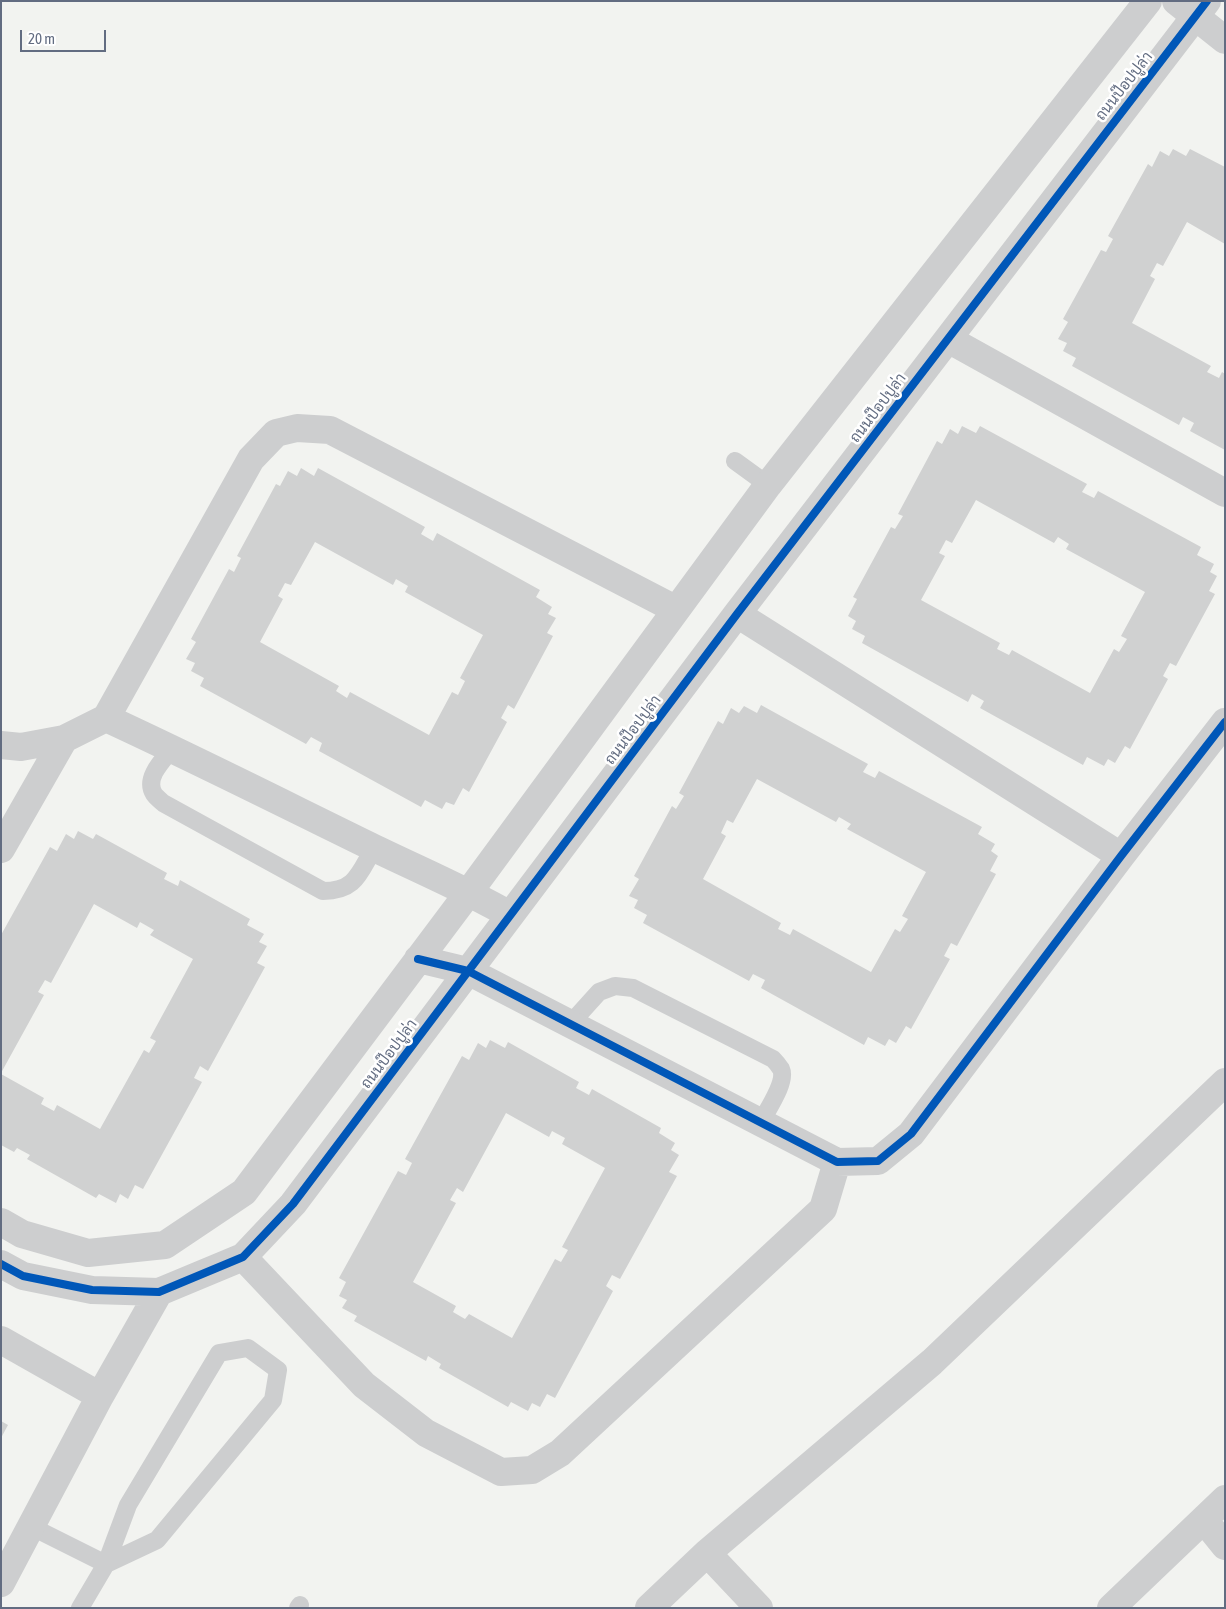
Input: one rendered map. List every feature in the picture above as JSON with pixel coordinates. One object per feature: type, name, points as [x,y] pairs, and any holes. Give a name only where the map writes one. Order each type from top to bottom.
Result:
[{"type":"street","points":[[1,1222],[22,1234],[88,1253],[165,1245],[244,1192],[469,892],[768,484],[1148,1]]},
{"type":"street","points":[[1193,6],[1225,40]]},
{"type":"street","name":"ถนนป๊อปปูล่า","points":[[1,1264],[23,1276],[92,1290],[159,1292],[243,1257],[293,1204],[510,914],[948,339],[1193,6]]},
{"type":"street","points":[[948,339],[1225,493]]},
{"type":"street","points":[[1,745],[21,747],[64,739],[106,718],[251,459],[276,433],[297,428],[330,430],[675,609]]},
{"type":"street","points":[[738,614],[1121,856]]},
{"type":"street","points":[[106,718],[469,892],[510,914]]},
{"type":"street","points":[[418,959],[468,971],[837,1162],[878,1162],[912,1134],[1121,856],[1225,722]]},
{"type":"street","points":[[1,850],[64,739]]},
{"type":"street","points":[[649,1608],[707,1553],[932,1362],[1225,1082]]},
{"type":"street","points":[[243,1257],[364,1385],[426,1433],[501,1472],[532,1470],[560,1453],[824,1209],[837,1162]]},
{"type":"street","points":[[1,1583],[100,1396],[159,1292]]},
{"type":"street","points":[[1,1340],[100,1396]]},
{"type":"street","points":[[1111,1608],[1225,1499]]},
{"type":"street","points":[[1204,1520],[1225,1546]]},
{"type":"street","points":[[707,1553],[759,1608]]},
{"type":"lane","points":[[735,462],[768,484]]},
{"type":"lane","points":[[172,749],[155,771],[151,784],[154,794],[163,803],[323,891],[338,891],[347,887],[356,878],[374,848]]},
{"type":"lane","points":[[571,1023],[599,992],[615,986],[633,988],[773,1059],[781,1069],[783,1078],[779,1089],[760,1122]]},
{"type":"lane","points":[[80,1608],[106,1564],[128,1505],[219,1352],[248,1348],[278,1370],[273,1400],[156,1540],[106,1564]]},
{"type":"lane","points":[[32,1527],[106,1564]]},
{"type":"building","points":[[1173,149],[1186,156],[1190,149],[1225,167],[1225,244],[1187,222],[1163,266],[1157,263],[1150,276],[1155,279],[1132,323],[1211,366],[1207,372],[1219,378],[1222,372],[1225,374],[1225,450],[1190,431],[1194,423],[1183,417],[1179,425],[1072,366],[1076,358],[1063,351],[1067,343],[1058,339],[1068,322],[1063,319],[1101,250],[1106,252],[1113,239],[1108,236],[1148,164],[1152,167],[1160,151],[1169,156]]},
{"type":"building","points":[[962,426],[976,433],[980,426],[1087,484],[1082,492],[1094,498],[1098,491],[1201,547],[1197,555],[1214,564],[1210,572],[1217,576],[1209,591],[1215,594],[1176,666],[1170,663],[1163,676],[1168,679],[1130,749],[1125,746],[1115,763],[1108,759],[1104,766],[1087,757],[1083,765],[980,708],[984,701],[972,694],[968,702],[862,643],[865,636],[852,629],[856,621],[848,616],[857,599],[853,597],[891,527],[895,529],[903,516],[898,514],[937,441],[942,444],[950,429],[958,434]],"holes":[[[976,500],[1054,543],[1058,537],[1069,544],[1066,549],[1145,592],[1121,636],[1127,639],[1119,652],[1114,649],[1090,693],[1012,650],[1009,655],[997,649],[1000,643],[921,600],[945,556],[939,553],[946,540],[952,543]]]},
{"type":"building","points":[[301,468],[314,476],[318,468],[425,527],[421,534],[433,541],[437,533],[540,590],[536,597],[552,607],[548,614],[556,618],[547,633],[553,636],[514,709],[508,705],[501,718],[507,722],[469,792],[463,788],[454,805],[446,802],[442,809],[425,800],[421,807],[319,751],[322,743],[311,737],[306,744],[200,686],[204,678],[191,671],[195,663],[186,659],[196,642],[191,639],[229,569],[234,572],[241,558],[237,556],[276,484],[280,486],[288,471],[297,476]],"holes":[[[315,542],[393,585],[396,579],[408,586],[405,592],[483,635],[460,678],[465,681],[458,695],[452,692],[429,735],[350,692],[347,698],[336,691],[339,686],[260,642],[283,599],[278,596],[285,583],[291,585]]]},
{"type":"building","points":[[761,705],[868,764],[863,772],[875,778],[879,771],[982,827],[978,834],[995,844],[991,851],[998,856],[990,871],[996,874],[957,946],[951,943],[944,956],[950,959],[911,1029],[906,1026],[896,1043],[889,1039],[885,1046],[868,1037],[864,1045],[761,988],[765,980],[753,974],[749,981],[643,923],[647,915],[634,908],[638,900],[629,896],[639,879],[634,876],[672,806],[676,809],[684,796],[679,793],[718,721],[723,724],[731,708],[739,713],[744,706],[757,713]],"holes":[[[757,779],[836,822],[839,817],[851,824],[847,829],[926,872],[902,916],[908,919],[900,932],[895,929],[871,972],[793,929],[790,935],[778,929],[781,923],[703,879],[726,836],[721,833],[727,820],[733,823]]]},
{"type":"building","points":[[78,831],[93,839],[96,834],[167,873],[164,879],[178,886],[180,880],[250,919],[247,925],[264,934],[259,942],[267,946],[257,963],[265,967],[208,1071],[200,1066],[194,1078],[202,1082],[143,1189],[135,1185],[128,1199],[120,1194],[116,1203],[99,1194],[96,1198],[27,1159],[30,1155],[17,1148],[14,1152],[1,1145],[1,1074],[44,1098],[41,1104],[54,1111],[57,1105],[100,1129],[144,1050],[149,1053],[156,1041],[150,1038],[193,959],[150,935],[154,930],[140,922],[137,928],[94,904],[51,983],[45,980],[38,992],[44,995],[1,1073],[1,935],[50,847],[57,851],[66,834],[74,839]]},
{"type":"building","points":[[490,1040],[505,1048],[508,1042],[579,1082],[576,1088],[589,1095],[592,1089],[661,1128],[659,1133],[675,1143],[671,1150],[679,1155],[669,1172],[677,1176],[620,1279],[612,1275],[606,1286],[613,1291],[555,1398],[547,1394],[540,1407],[532,1403],[528,1411],[511,1402],[508,1407],[439,1368],[441,1364],[428,1356],[426,1361],[354,1321],[357,1316],[342,1308],[347,1300],[339,1296],[346,1282],[339,1278],[398,1171],[406,1175],[412,1163],[405,1159],[462,1056],[469,1060],[478,1043],[486,1048]],"holes":[[[506,1113],[549,1137],[552,1131],[565,1138],[562,1144],[605,1168],[562,1247],[568,1250],[561,1262],[555,1259],[512,1338],[469,1314],[465,1319],[453,1312],[456,1306],[413,1282],[456,1203],[450,1200],[457,1188],[463,1192]]]},
{"type":"building","points":[[1,1421],[8,1425],[1,1438]]},
{"type":"cycle path","points":[[1,1264],[23,1276],[92,1290],[159,1292],[243,1257],[293,1204],[737,614],[1207,1]]},
{"type":"cycle path","points":[[418,959],[468,971],[837,1162],[878,1161],[911,1134],[1225,722]]}]
